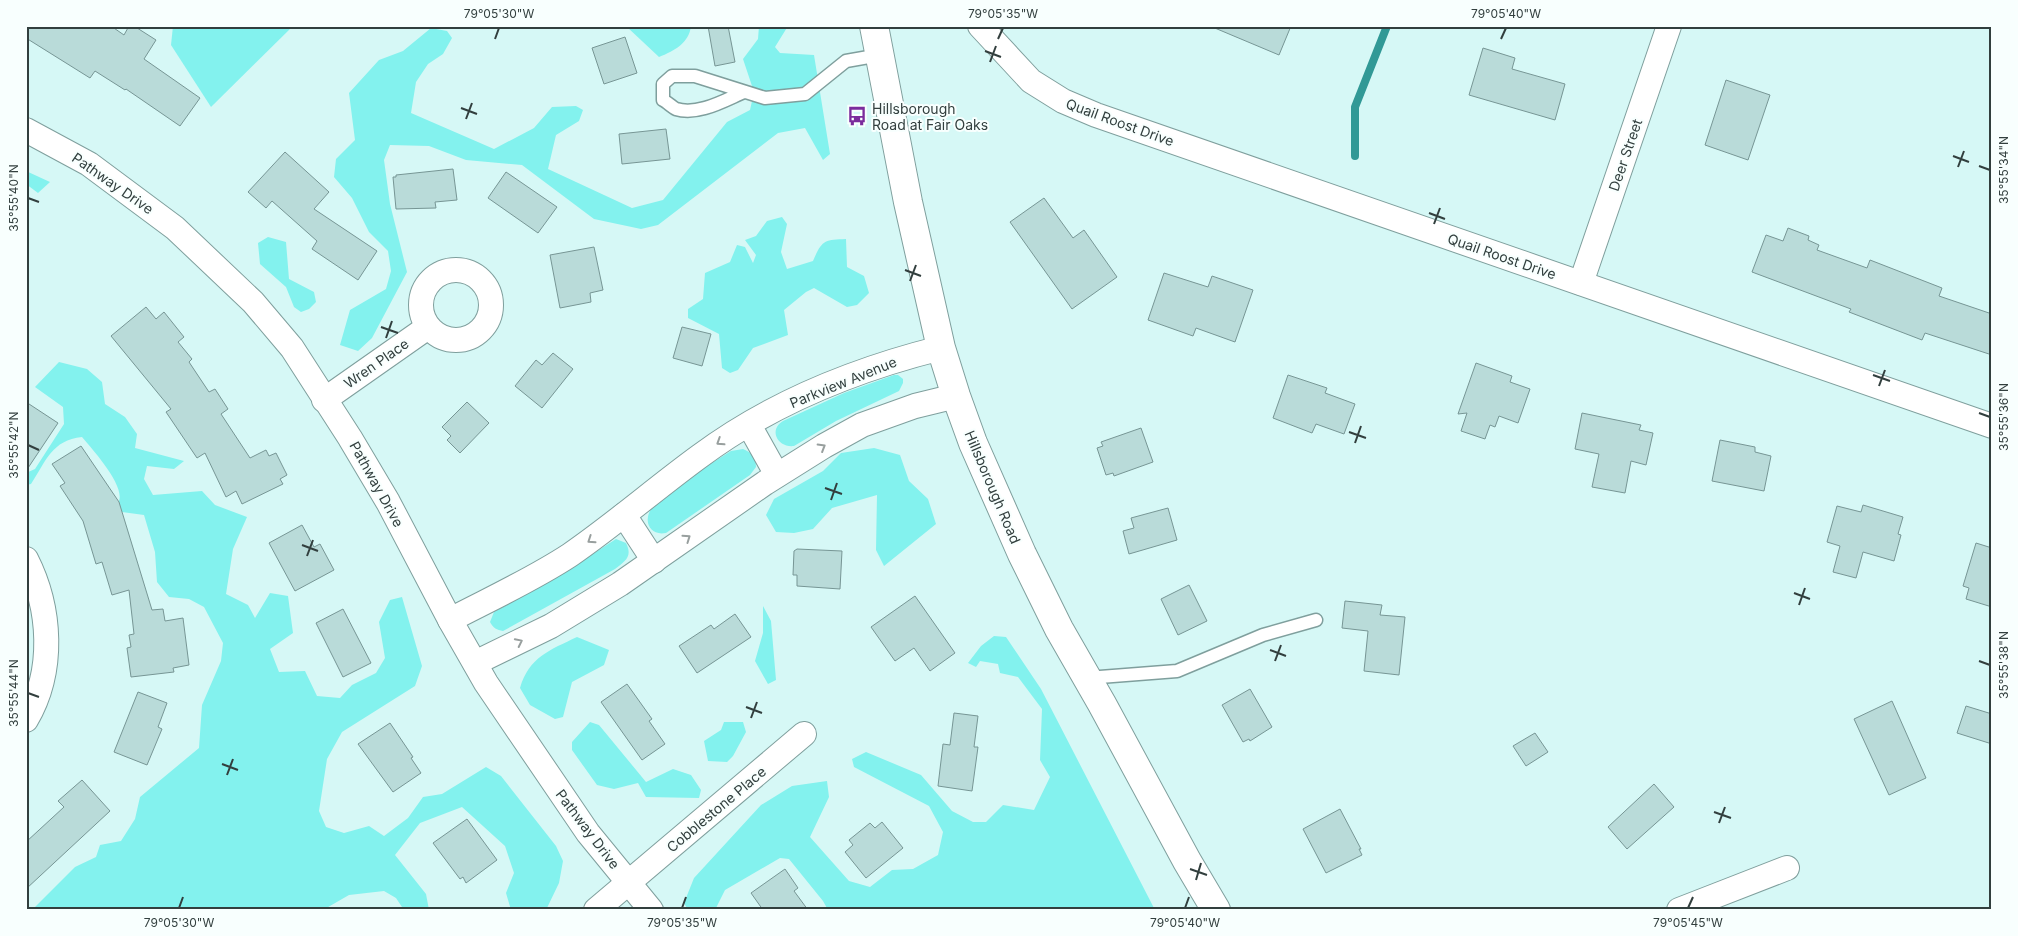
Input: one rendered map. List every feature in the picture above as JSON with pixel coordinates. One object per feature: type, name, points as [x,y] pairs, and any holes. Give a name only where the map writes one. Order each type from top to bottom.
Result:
[{"type":"main road","name":"Hillsborough Road","points":[[874,26],[908,202],[941,348],[956,396],[988,478],[1022,554],[1059,629],[1216,910]]},
{"type":"street","name":"Quail Roost Drive","points":[[980,26],[1031,81],[1063,101],[1096,115],[1992,426]]},
{"type":"street","name":"Deer Street","points":[[1581,283],[1669,26]]},
{"type":"street","name":"Pathway Drive","points":[[26,130],[89,164],[175,228],[253,302],[292,348],[350,438],[388,502],[450,620],[497,699],[588,833],[651,910]]},
{"type":"street","name":"Wren Place","points":[[324,400],[428,327]]},
{"type":"street","name":"Parkview Avenue","points":[[450,620],[538,575],[604,532],[701,455],[749,425],[799,399],[851,377],[902,358],[941,348]]},
{"type":"street","points":[[475,663],[551,626],[654,561],[777,475],[824,446],[862,425],[915,406],[956,396]]},
{"type":"street","points":[[749,425],[777,475]]},
{"type":"street","points":[[624,515],[654,561]]},
{"type":"street","points":[[26,559],[35,576],[45,620],[47,643],[42,681],[26,720]]},
{"type":"street","name":"Cobblestone Place","points":[[596,910],[804,734]]},
{"type":"street","points":[[1679,910],[1787,868]]},
{"type":"lane","points":[[744,92],[708,107],[691,110],[676,109],[663,100],[663,84],[672,76],[695,76],[765,98],[805,94],[846,62],[880,55]]},
{"type":"lane","points":[[1087,678],[1177,671],[1262,635],[1316,620]]},
{"type":"shaded area","points":[[173,26],[293,26],[211,107],[171,45]]},
{"type":"shaded area","points":[[626,26],[691,26],[690,32],[680,46],[659,57]]},
{"type":"shaded area","points":[[759,26],[788,26],[775,47],[780,53],[814,55],[830,154],[823,160],[805,128],[778,133],[658,225],[641,229],[594,219],[522,165],[466,160],[429,146],[390,145],[384,160],[390,204],[407,272],[372,338],[358,351],[340,345],[350,310],[386,289],[391,271],[388,251],[369,232],[352,198],[334,177],[336,159],[355,140],[349,93],[379,60],[403,51],[431,28],[447,31],[452,38],[443,54],[428,64],[416,82],[411,113],[494,149],[534,128],[552,107],[576,106],[583,110],[579,121],[556,135],[548,169],[632,208],[663,200],[727,122],[750,110],[754,92],[743,59],[758,39]]},
{"type":"shaded area","points":[[26,171],[50,182],[38,193],[26,184]]},
{"type":"shaded area","points":[[782,217],[787,224],[781,252],[787,269],[813,261],[825,242],[846,239],[847,267],[864,276],[869,293],[857,305],[847,307],[814,288],[806,292],[784,310],[788,335],[753,348],[738,370],[730,373],[722,368],[719,334],[688,318],[688,309],[703,299],[705,273],[730,262],[737,245],[745,247],[753,263],[756,255],[745,240],[756,236],[767,221]]},
{"type":"shaded area","points":[[268,237],[286,242],[289,279],[314,292],[316,302],[309,309],[301,312],[294,307],[286,287],[260,264],[258,243]]},
{"type":"shaded area","points":[[59,362],[87,369],[102,382],[105,404],[125,417],[137,434],[135,448],[184,461],[174,469],[147,466],[144,479],[153,495],[202,491],[215,505],[247,517],[233,549],[226,594],[248,605],[255,618],[270,593],[288,596],[293,633],[270,649],[279,672],[305,671],[317,696],[340,698],[352,685],[376,673],[385,658],[379,622],[390,600],[402,597],[422,666],[415,686],[342,732],[327,759],[319,811],[326,827],[344,833],[369,826],[384,836],[408,818],[423,797],[442,794],[486,767],[501,776],[556,846],[563,861],[559,883],[546,910],[511,910],[506,893],[514,873],[505,846],[462,807],[420,823],[395,855],[426,894],[429,910],[404,910],[396,898],[384,891],[349,895],[323,910],[32,910],[75,867],[96,857],[100,845],[121,841],[135,819],[140,797],[199,748],[202,705],[221,661],[223,643],[204,607],[189,599],[169,597],[157,582],[155,552],[144,515],[122,512],[93,525],[115,507],[119,501],[120,494],[113,477],[82,437],[63,442],[57,447],[46,460],[31,484],[26,485],[26,473],[35,469],[64,424],[63,407],[35,387]]},
{"type":"shaded area","points":[[898,375],[903,379],[899,391],[836,421],[794,446],[783,444],[777,438],[776,429],[783,421],[844,393]]},
{"type":"shaded area","points":[[874,448],[900,455],[909,481],[928,499],[936,524],[884,566],[876,550],[877,495],[832,508],[813,529],[794,533],[776,532],[766,515],[774,499],[823,471],[841,453]]},
{"type":"shaded area","points":[[743,449],[751,454],[755,461],[756,467],[750,475],[666,533],[652,530],[648,523],[651,509],[707,466],[731,451]]},
{"type":"shaded area","points":[[616,539],[626,543],[629,552],[627,558],[615,569],[503,631],[491,624],[494,612],[549,582]]},
{"type":"shaded area","points":[[763,606],[771,621],[776,680],[768,684],[755,661],[763,633]]},
{"type":"shaded area","points":[[994,636],[1006,637],[1041,689],[1155,910],[828,910],[789,859],[780,858],[725,890],[715,910],[688,910],[684,903],[694,878],[761,805],[792,786],[827,781],[829,797],[810,837],[849,881],[870,887],[892,870],[913,869],[938,855],[943,832],[929,806],[854,767],[852,759],[866,752],[921,775],[952,811],[973,822],[986,822],[1003,805],[1034,810],[1050,777],[1040,760],[1042,709],[1018,677],[1000,673],[998,664],[980,661],[976,667],[968,663],[981,646]]},
{"type":"shaded area","points":[[577,637],[609,650],[604,665],[572,682],[563,717],[555,719],[530,705],[520,688],[524,677],[535,662],[549,651]]},
{"type":"shaded area","points":[[590,722],[599,725],[646,782],[673,769],[691,775],[701,790],[699,798],[646,797],[638,783],[614,789],[597,785],[572,750],[572,742]]},
{"type":"shaded area","points":[[724,722],[743,722],[746,732],[733,756],[727,762],[708,761],[704,741],[721,730]]},
{"type":"building","points":[[26,26],[111,26],[124,35],[129,26],[134,26],[156,40],[144,59],[200,98],[180,126],[126,89],[95,71],[90,78],[26,38]]},
{"type":"building","points":[[708,26],[728,26],[735,62],[715,66]]},
{"type":"building","points":[[1210,26],[1291,26],[1279,55]]},
{"type":"building","points":[[625,37],[637,73],[604,84],[592,48]]},
{"type":"building","points":[[1483,48],[1515,58],[1512,69],[1565,84],[1555,120],[1469,95]]},
{"type":"building","points":[[1726,80],[1770,95],[1748,160],[1705,145]]},
{"type":"building","points":[[666,129],[670,159],[622,164],[619,134]]},
{"type":"building","points":[[285,152],[329,192],[314,209],[377,251],[358,280],[312,249],[317,241],[272,201],[266,208],[248,192]]},
{"type":"building","points":[[453,169],[457,200],[435,202],[436,208],[396,209],[393,177],[396,177],[396,175]]},
{"type":"building","points":[[506,172],[557,207],[538,233],[488,198]]},
{"type":"building","points":[[1044,198],[1073,238],[1084,230],[1117,277],[1072,309],[1010,222]]},
{"type":"building","points":[[1788,228],[1809,236],[1808,240],[1819,245],[1817,250],[1867,268],[1870,260],[1942,288],[1939,296],[1992,314],[1992,355],[1925,333],[1922,340],[1849,312],[1851,309],[1752,272],[1766,235],[1783,241]]},
{"type":"building","points":[[594,247],[603,290],[590,293],[591,302],[560,308],[550,255]]},
{"type":"building","points":[[1164,273],[1208,287],[1212,276],[1253,290],[1235,342],[1196,328],[1193,336],[1148,320]]},
{"type":"building","points":[[146,307],[156,319],[164,312],[184,337],[178,342],[192,359],[189,362],[209,392],[215,389],[228,409],[221,414],[250,458],[266,450],[269,456],[276,453],[287,475],[280,479],[283,484],[242,504],[236,491],[226,497],[205,453],[197,458],[166,412],[171,409],[111,336]]},
{"type":"building","points":[[682,327],[711,334],[702,366],[673,358]]},
{"type":"building","points":[[553,353],[573,369],[542,408],[515,386],[536,360],[542,365]]},
{"type":"building","points":[[1476,363],[1512,376],[1510,382],[1530,389],[1518,423],[1499,416],[1495,427],[1490,425],[1485,439],[1461,431],[1467,413],[1458,414]]},
{"type":"building","points":[[1288,375],[1327,388],[1325,393],[1355,404],[1344,434],[1316,424],[1312,433],[1273,418]]},
{"type":"building","points":[[26,402],[58,423],[26,471]]},
{"type":"building","points":[[467,402],[489,423],[460,453],[447,440],[451,436],[442,427]]},
{"type":"building","points":[[1582,413],[1641,425],[1639,430],[1653,433],[1646,465],[1631,461],[1625,493],[1592,487],[1599,454],[1575,449]]},
{"type":"building","points":[[1141,428],[1153,462],[1114,476],[1113,473],[1106,475],[1097,448],[1103,446],[1101,442]]},
{"type":"building","points":[[1720,440],[1755,447],[1755,452],[1771,456],[1764,491],[1712,481]]},
{"type":"building","points":[[81,446],[119,502],[152,610],[163,609],[165,621],[183,618],[189,665],[173,668],[174,672],[131,677],[127,648],[131,647],[129,635],[134,634],[129,590],[112,595],[102,562],[96,564],[83,521],[60,486],[65,483],[52,464]]},
{"type":"building","points":[[1863,505],[1903,517],[1898,534],[1901,535],[1894,561],[1863,552],[1856,578],[1833,572],[1840,546],[1827,542],[1837,506],[1861,512]]},
{"type":"building","points":[[1168,508],[1177,540],[1129,554],[1123,531],[1134,528],[1131,518]]},
{"type":"building","points":[[302,525],[314,547],[320,544],[334,570],[295,591],[269,543]]},
{"type":"building","points":[[1976,543],[1992,548],[1992,607],[1966,599],[1969,588],[1963,586]]},
{"type":"building","points":[[797,549],[842,551],[840,589],[797,586],[797,575],[793,575],[794,551]]},
{"type":"building","points":[[1189,585],[1207,621],[1178,635],[1161,599]]},
{"type":"building","points":[[915,596],[955,653],[930,671],[914,648],[895,661],[871,627]]},
{"type":"building","points":[[1345,601],[1382,605],[1380,615],[1405,617],[1399,675],[1364,671],[1368,631],[1342,628]]},
{"type":"building","points":[[343,609],[371,663],[343,677],[316,623]]},
{"type":"building","points":[[735,614],[751,637],[697,673],[679,646],[711,625],[714,629]]},
{"type":"building","points":[[627,684],[652,719],[649,721],[665,744],[642,760],[601,702]]},
{"type":"building","points":[[1250,689],[1272,727],[1250,741],[1249,739],[1243,742],[1222,705]]},
{"type":"building","points":[[138,692],[167,703],[158,727],[162,729],[147,765],[114,752]]},
{"type":"building","points":[[1892,701],[1926,778],[1889,795],[1854,719]]},
{"type":"building","points":[[1966,706],[1992,714],[1992,744],[1957,733]]},
{"type":"building","points":[[954,713],[978,716],[974,747],[978,747],[972,791],[938,786],[943,744],[950,745]]},
{"type":"building","points":[[390,723],[413,757],[411,758],[421,773],[393,792],[358,744]]},
{"type":"building","points":[[1535,733],[1548,752],[1526,766],[1513,746]]},
{"type":"building","points":[[82,780],[110,811],[26,889],[26,842],[64,807],[58,801]]},
{"type":"building","points":[[1654,784],[1674,807],[1627,849],[1608,827]]},
{"type":"building","points":[[1340,809],[1361,849],[1359,849],[1362,855],[1326,873],[1303,829]]},
{"type":"building","points":[[467,819],[497,860],[466,883],[463,877],[460,879],[433,843]]},
{"type":"building","points":[[882,822],[903,848],[866,878],[845,852],[853,845],[849,840],[870,823],[875,828]]},
{"type":"building","points":[[785,869],[798,888],[794,891],[808,910],[763,910],[751,893]]},
{"type":"waterway","points":[[1355,156],[1355,107],[1387,26]]},
{"type":"place","name":"Hillsborough Road at Fair Oaks","points":[[857,116]]}]
